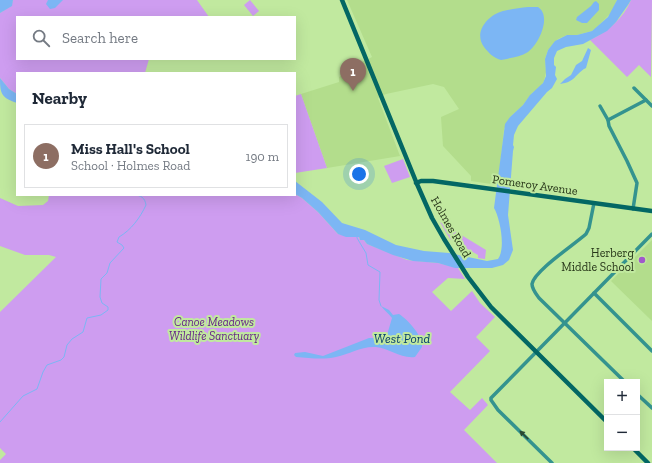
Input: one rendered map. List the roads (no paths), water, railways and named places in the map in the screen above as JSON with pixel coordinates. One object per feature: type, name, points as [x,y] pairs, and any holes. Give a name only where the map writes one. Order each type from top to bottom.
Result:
[{"type":"street","name":"Holmes Road","points":[[342,0],[416,183],[433,221],[481,296],[604,419]]},
{"type":"street","points":[[634,88],[652,106]]},
{"type":"street","points":[[608,120],[646,100]]},
{"type":"street","points":[[600,106],[608,120],[609,126],[637,184],[633,209]]},
{"type":"street","name":"Pomeroy Avenue","points":[[416,183],[421,181],[434,181],[652,211]]},
{"type":"street","points":[[594,203],[589,228],[586,234],[538,273],[532,283],[532,287],[539,298],[622,379]]},
{"type":"street","points":[[552,463],[498,410],[491,400],[492,395],[652,234]]},
{"type":"street","points":[[594,293],[652,351]]},
{"type":"street","points":[[640,397],[652,408]]},
{"type":"street","points":[[636,451],[648,463]]},
{"type":"water","points":[[0,0],[13,0],[12,6],[0,13]]},
{"type":"water","points":[[48,0],[63,0],[55,8],[50,9],[46,4]]},
{"type":"water","points":[[617,0],[631,0],[616,22],[607,31],[583,44],[566,47],[557,51],[554,58],[554,65],[556,67],[555,75],[557,79],[552,88],[518,126],[514,135],[508,215],[513,250],[509,260],[503,265],[492,268],[455,268],[438,263],[413,261],[393,255],[367,244],[364,240],[360,240],[359,237],[346,237],[338,234],[318,212],[296,195],[296,182],[322,202],[342,223],[365,230],[396,245],[424,251],[449,253],[487,261],[498,259],[502,248],[502,241],[498,219],[494,208],[505,124],[523,105],[530,95],[543,83],[546,76],[545,59],[548,50],[555,41],[567,35],[577,35],[592,31],[608,17]]},
{"type":"water","points":[[596,1],[599,4],[599,10],[587,23],[582,23],[576,20],[577,17]]},
{"type":"water","points":[[538,7],[542,11],[544,17],[540,37],[532,48],[525,54],[501,60],[489,53],[484,47],[480,36],[481,30],[487,20],[503,11]]},
{"type":"water","points":[[588,48],[591,50],[586,68],[572,80],[560,84],[571,75],[576,65],[582,61]]},
{"type":"water","points":[[0,78],[9,89],[16,93],[16,103],[5,97],[0,88]]},
{"type":"water","name":"West Pond","points":[[381,306],[389,310],[393,315],[399,314],[402,316],[418,333],[422,347],[415,357],[400,355],[386,349],[376,347],[356,350],[331,358],[296,357],[294,355],[295,353],[305,352],[323,356],[369,338],[384,338],[387,335],[392,318]]},
{"type":"waterway","points":[[0,422],[23,396],[37,389],[47,365],[61,360],[64,357],[67,345],[72,339],[83,332],[87,318],[101,315],[108,310],[108,307],[102,303],[100,297],[101,279],[107,273],[110,263],[124,248],[117,242],[119,237],[135,223],[146,205],[145,200],[139,196]]},
{"type":"waterway","points":[[357,236],[366,253],[368,265],[380,272],[379,300],[381,306]]},
{"type":"place","name":"Miss Hall's School","points":[[353,91]]},
{"type":"place","name":"Herberg Middle School","points":[[642,260]]},
{"type":"park label","name":"Canoe Meadows Wildlife Sanctuary","points":[[214,329]]}]
